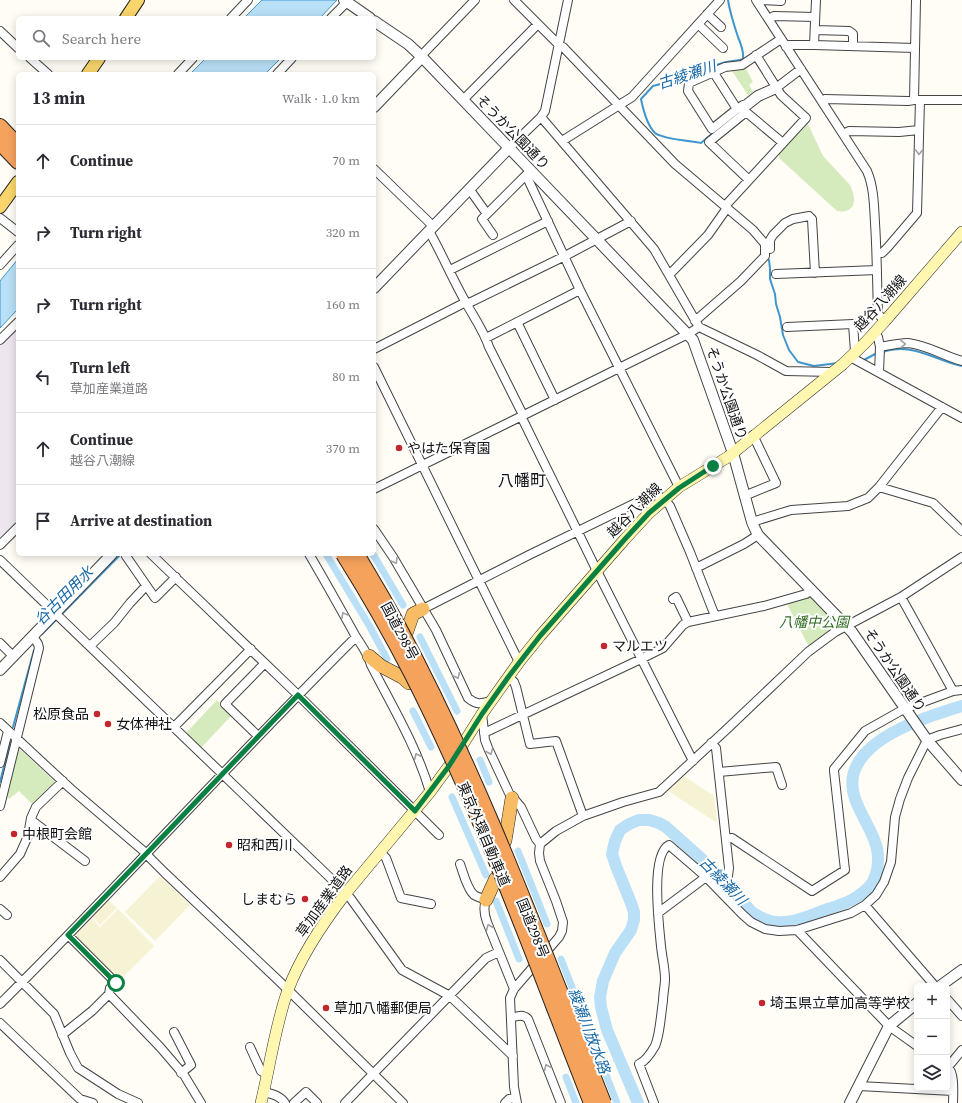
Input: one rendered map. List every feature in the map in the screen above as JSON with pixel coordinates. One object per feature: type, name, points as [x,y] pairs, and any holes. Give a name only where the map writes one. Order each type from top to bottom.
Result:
[{"type":"highway","points":[[0,118],[16,135]]},
{"type":"highway","points":[[0,126],[16,143]]},
{"type":"highway","points":[[0,143],[16,160]]},
{"type":"highway","points":[[0,151],[16,168]]},
{"type":"highway","name":"国道298号","points":[[337,556],[370,610],[409,682],[449,766],[496,878],[585,1103]]},
{"type":"highway","name":"東京外環自動車道","points":[[344,556],[365,590],[408,668],[458,773],[474,809],[591,1103]]},
{"type":"highway","name":"東京外環自動車道","points":[[358,556],[402,633],[471,774],[496,832],[604,1103]]},
{"type":"highway","name":"国道298号","points":[[363,556],[408,631],[463,744],[505,841],[610,1103]]},
{"type":"highway","points":[[408,631],[413,614],[423,609]]},
{"type":"highway","points":[[369,656],[381,666],[409,682]]},
{"type":"highway","points":[[505,841],[512,798]]},
{"type":"highway","points":[[486,900],[496,878]]},
{"type":"main road","points":[[127,16],[138,0]]},
{"type":"main road","points":[[89,72],[98,60]]},
{"type":"main road","points":[[0,209],[14,195]]},
{"type":"main road","name":"越谷八潮線","points":[[463,744],[482,714],[519,662],[649,513],[679,488],[733,453],[853,354],[885,321],[962,232]]},
{"type":"main road","name":"草加産業道路","points":[[262,1098],[277,1028],[288,990],[293,977],[308,949],[346,893],[430,792],[463,744]]},
{"type":"street","points":[[233,16],[248,0]]},
{"type":"street","points":[[376,105],[475,0]]},
{"type":"street","points":[[376,488],[688,334],[765,256],[765,244],[752,230],[675,164],[563,47],[559,45],[514,0]]},
{"type":"street","points":[[376,286],[509,148],[541,117],[545,111],[568,0]]},
{"type":"street","points":[[562,141],[632,97],[719,0]]},
{"type":"street","points":[[759,0],[781,1]]},
{"type":"street","points":[[759,0],[781,39],[790,46],[801,69],[867,171],[870,178],[874,206],[878,314],[885,321]]},
{"type":"street","points":[[814,45],[816,0]]},
{"type":"street","points":[[876,253],[882,253],[888,247],[917,212],[919,130],[914,100],[916,0]]},
{"type":"street","points":[[333,16],[347,1],[367,16]]},
{"type":"street","points":[[707,14],[721,27]]},
{"type":"street","points":[[769,19],[774,16],[815,17]]},
{"type":"street","name":"そうか公園通り","points":[[376,22],[402,40],[421,56],[509,148],[528,173],[596,239],[693,340],[733,453],[744,496],[752,522],[758,535],[846,625],[861,644],[925,737],[962,780]]},
{"type":"street","points":[[463,100],[538,24]]},
{"type":"street","points":[[698,24],[723,48]]},
{"type":"street","points":[[815,30],[849,32],[852,34],[853,46]]},
{"type":"street","points":[[0,32],[16,46]]},
{"type":"street","points":[[781,39],[742,65],[725,67],[689,83],[688,90],[712,129],[742,109],[758,96],[776,88],[801,69]]},
{"type":"street","points":[[790,46],[814,45],[915,48]]},
{"type":"street","points":[[669,275],[708,235],[726,207],[805,120],[781,95],[756,55]]},
{"type":"street","points":[[32,60],[46,72]]},
{"type":"street","points":[[180,72],[191,60]]},
{"type":"street","points":[[279,72],[290,60]]},
{"type":"street","points":[[714,73],[742,109],[783,143]]},
{"type":"street","points":[[822,101],[825,99],[962,100]]},
{"type":"street","points":[[742,109],[709,142],[749,180]]},
{"type":"street","points":[[541,117],[654,249],[697,324],[786,371],[832,372]]},
{"type":"street","points":[[843,134],[849,131],[899,132],[919,130]]},
{"type":"street","points":[[376,171],[431,229],[466,303],[486,338],[597,571],[692,761]]},
{"type":"street","points":[[493,235],[482,219],[528,173],[548,221],[580,290],[679,488]]},
{"type":"street","points":[[470,190],[487,214]]},
{"type":"street","points":[[0,209],[16,229]]},
{"type":"street","points":[[765,249],[770,249],[770,240],[784,223],[793,219],[809,216],[812,219],[815,273]]},
{"type":"street","points":[[450,270],[548,221]]},
{"type":"street","points":[[376,348],[565,256],[631,221]]},
{"type":"street","points":[[0,265],[16,247]]},
{"type":"street","points":[[776,274],[877,270]]},
{"type":"street","points":[[486,338],[580,290]]},
{"type":"street","points":[[517,322],[555,400]]},
{"type":"street","points":[[0,340],[16,324]]},
{"type":"street","points":[[787,327],[853,324],[854,359],[962,418]]},
{"type":"street","points":[[874,333],[878,337],[880,372]]},
{"type":"street","points":[[880,351],[900,343],[910,343],[962,361]]},
{"type":"street","points":[[376,371],[519,662]]},
{"type":"street","points":[[752,522],[791,510],[848,506],[868,498],[942,407]]},
{"type":"street","points":[[744,496],[776,483],[754,436]]},
{"type":"street","points":[[879,486],[933,503],[962,531]]},
{"type":"street","points":[[423,609],[654,494],[664,499],[670,506],[715,616]]},
{"type":"street","points":[[0,545],[16,529]]},
{"type":"street","points":[[376,532],[436,630],[468,698],[475,703],[480,704],[491,701]]},
{"type":"street","points":[[696,568],[744,544],[758,535]]},
{"type":"street","points":[[0,670],[55,613],[106,556]]},
{"type":"street","points":[[126,556],[155,598],[176,577]]},
{"type":"street","points":[[153,556],[251,649],[439,834]]},
{"type":"street","points":[[310,556],[356,637],[369,656],[371,665],[420,763],[430,792]]},
{"type":"street","points":[[505,1103],[509,1099],[516,1100],[514,1087],[510,998],[514,989],[549,950],[562,931],[563,922],[540,861],[540,844],[556,831],[583,816],[622,802],[659,792],[808,652],[846,625],[900,597],[962,557]]},
{"type":"street","points":[[0,560],[191,742],[308,858],[346,893],[402,970],[450,996],[513,1056]]},
{"type":"street","points":[[90,646],[114,623],[146,586]]},
{"type":"street","points":[[484,733],[641,660],[663,648],[682,625],[688,622],[764,606],[806,594],[812,590]]},
{"type":"street","points":[[900,597],[953,691]]},
{"type":"street","points":[[673,599],[676,598],[688,622]]},
{"type":"street","points":[[0,806],[39,648],[32,636]]},
{"type":"street","points":[[0,1004],[147,854],[258,736],[356,637]]},
{"type":"street","points":[[0,643],[13,656]]},
{"type":"street","points":[[174,727],[251,649]]},
{"type":"street","points":[[258,736],[225,704],[265,663]]},
{"type":"street","points":[[509,676],[516,687],[530,744],[556,741],[583,816]]},
{"type":"street","points":[[726,839],[732,838],[812,890],[845,870],[834,769],[865,731],[906,711],[953,691],[962,690]]},
{"type":"street","points":[[482,714],[484,733],[488,748],[508,793],[521,807],[536,839],[540,844]]},
{"type":"street","points":[[0,723],[94,809],[147,854],[403,1103]]},
{"type":"street","points":[[654,1103],[639,1064],[643,1062],[655,1045],[665,979],[658,914],[657,871],[664,847],[668,845],[721,890],[733,905],[751,922],[765,929],[778,931],[797,930],[851,912],[865,905],[876,895],[884,882],[891,862],[895,817],[900,799],[925,737],[940,735],[962,729]]},
{"type":"street","points":[[0,763],[8,731]]},
{"type":"street","points":[[711,743],[716,748],[729,868],[728,876],[721,890]]},
{"type":"street","points":[[719,772],[776,767],[782,785]]},
{"type":"street","points":[[0,877],[20,854],[28,836],[31,818],[36,808],[63,781]]},
{"type":"street","points":[[31,820],[85,861]]},
{"type":"street","points":[[380,852],[386,858],[401,898],[431,904]]},
{"type":"street","points":[[460,864],[472,892],[486,900],[484,915],[514,989]]},
{"type":"street","points":[[658,914],[706,877]]},
{"type":"street","points":[[865,905],[932,983]]},
{"type":"street","points":[[0,909],[7,915]]},
{"type":"street","points":[[797,930],[889,1026],[914,1044]]},
{"type":"street","points":[[62,1035],[92,1011],[109,994],[110,988],[116,983],[68,935]]},
{"type":"street","points":[[345,1103],[486,958],[499,952]]},
{"type":"street","points":[[0,960],[54,1014],[62,1035],[78,1068],[118,1094],[138,1103]]},
{"type":"street","points":[[944,983],[962,970]]},
{"type":"street","points":[[109,994],[160,1047],[184,1075],[201,1103]]},
{"type":"street","points":[[950,1002],[962,1016]]},
{"type":"street","points":[[850,1103],[889,1026],[914,1005]]},
{"type":"street","points":[[511,1018],[519,1016],[526,1017],[528,1019],[561,1103]]},
{"type":"street","points":[[0,1023],[80,1099],[93,1103]]},
{"type":"street","points":[[174,1032],[191,1065],[181,1073]]},
{"type":"street","points":[[250,1047],[261,1071],[268,1075]]},
{"type":"street","points":[[950,1064],[962,1050]]},
{"type":"street","points":[[950,1069],[956,1089],[953,1103]]},
{"type":"street","points":[[859,1086],[956,1089]]},
{"type":"street","points":[[294,1103],[306,1092],[317,1103]]},
{"type":"street","points":[[262,1098],[275,1095],[283,1099],[286,1103]]},
{"type":"shaded area","points":[[16,329],[16,522],[0,538],[0,346]]},
{"type":"shaded area","points":[[684,776],[714,796],[717,823],[668,791]]},
{"type":"shaded area","points":[[160,876],[190,905],[155,941],[125,912]]},
{"type":"shaded area","points":[[107,899],[117,908],[100,925],[91,915]]},
{"type":"shaded area","points":[[118,909],[154,946],[118,982],[71,935],[90,916],[100,927]]},
{"type":"green space","points":[[746,69],[753,82],[749,85],[753,92],[748,95],[732,71]]},
{"type":"green space","points":[[808,124],[823,156],[850,185],[854,195],[854,200],[851,208],[848,210],[837,211],[779,158],[779,154]]},
{"type":"green space","name":"八幡中公園","points":[[812,595],[837,621],[837,627],[809,647],[786,602]]},
{"type":"green space","points":[[217,700],[232,715],[200,749],[185,734]]},
{"type":"green space","points":[[18,747],[55,782],[33,805],[19,791],[9,799],[6,796]]},
{"type":"water","points":[[262,0],[337,0],[322,16],[246,16]]},
{"type":"water","points":[[204,60],[279,60],[267,72],[192,72]]},
{"type":"water","points":[[16,261],[16,311],[0,328],[0,281]]},
{"type":"waterway","name":"古綾瀬川","points":[[714,132],[701,143],[659,135],[652,130],[644,112],[641,99],[653,86],[687,77],[726,62],[743,59],[742,48],[732,19],[728,0]]},
{"type":"waterway","name":"古綾瀬川","points":[[769,260],[770,279],[775,294],[783,335],[789,350],[798,362],[814,366],[838,363]]},
{"type":"waterway","name":"古綾瀬川","points":[[882,352],[893,349],[914,350],[962,366]]},
{"type":"waterway","name":"古綾瀬川","points":[[862,361],[877,353]]},
{"type":"waterway","name":"谷古田用水","points":[[60,616],[119,556]]},
{"type":"waterway","name":"綾瀬川放水路","points":[[327,556],[370,627],[387,659]]},
{"type":"waterway","name":"綾瀬川放水路","points":[[374,556],[403,605]]},
{"type":"waterway","name":"谷古田用水","points":[[42,634],[57,619]]},
{"type":"waterway","name":"綾瀬川放水路","points":[[420,637],[457,711]]},
{"type":"waterway","name":"谷古田用水","points":[[13,727],[34,650]]},
{"type":"waterway","name":"古綾瀬川","points":[[638,1103],[607,1030],[600,997],[603,981],[615,953],[631,930],[634,920],[634,912],[612,854],[615,841],[620,830],[639,820],[649,820],[666,827],[703,860],[753,913],[763,919],[775,922],[788,922],[840,905],[850,901],[864,892],[872,884],[875,878],[878,861],[874,838],[854,795],[852,783],[854,772],[861,759],[871,747],[900,729],[933,715],[962,706]]},
{"type":"waterway","name":"綾瀬川放水路","points":[[413,711],[431,747]]},
{"type":"waterway","name":"谷古田用水","points":[[0,782],[10,742]]},
{"type":"waterway","name":"綾瀬川放水路","points":[[480,760],[489,782]]},
{"type":"waterway","name":"綾瀬川放水路","points":[[452,797],[486,875]]},
{"type":"waterway","name":"綾瀬川放水路","points":[[518,851],[547,924]]},
{"type":"waterway","name":"綾瀬川放水路","points":[[496,901],[519,959]]},
{"type":"waterway","name":"綾瀬川放水路","points":[[561,959],[617,1103]]},
{"type":"waterway","name":"綾瀬川放水路","points":[[566,1077],[576,1103]]},
{"type":"place","name":"やはた保育園","points":[[399,448]]},
{"type":"place","name":"マルエツ","points":[[604,646]]},
{"type":"place","name":"松原食品","points":[[97,714]]},
{"type":"place","name":"女体神社","points":[[108,724]]},
{"type":"place","name":"中根町会館","points":[[14,834]]},
{"type":"place","name":"昭和西川","points":[[229,845]]},
{"type":"place","name":"しまむら","points":[[305,899]]},
{"type":"place","name":"埼玉県立草加高等学校","points":[[762,1003]]},
{"type":"place","name":"草加八幡郵便局","points":[[326,1008]]},
{"type":"district","name":"八幡町","points":[[522,480]]},
{"type":"route","points":[[116,983],[68,935],[298,695],[415,811],[449,766],[482,714],[509,676],[540,636],[649,513],[664,499],[713,466]]}]
